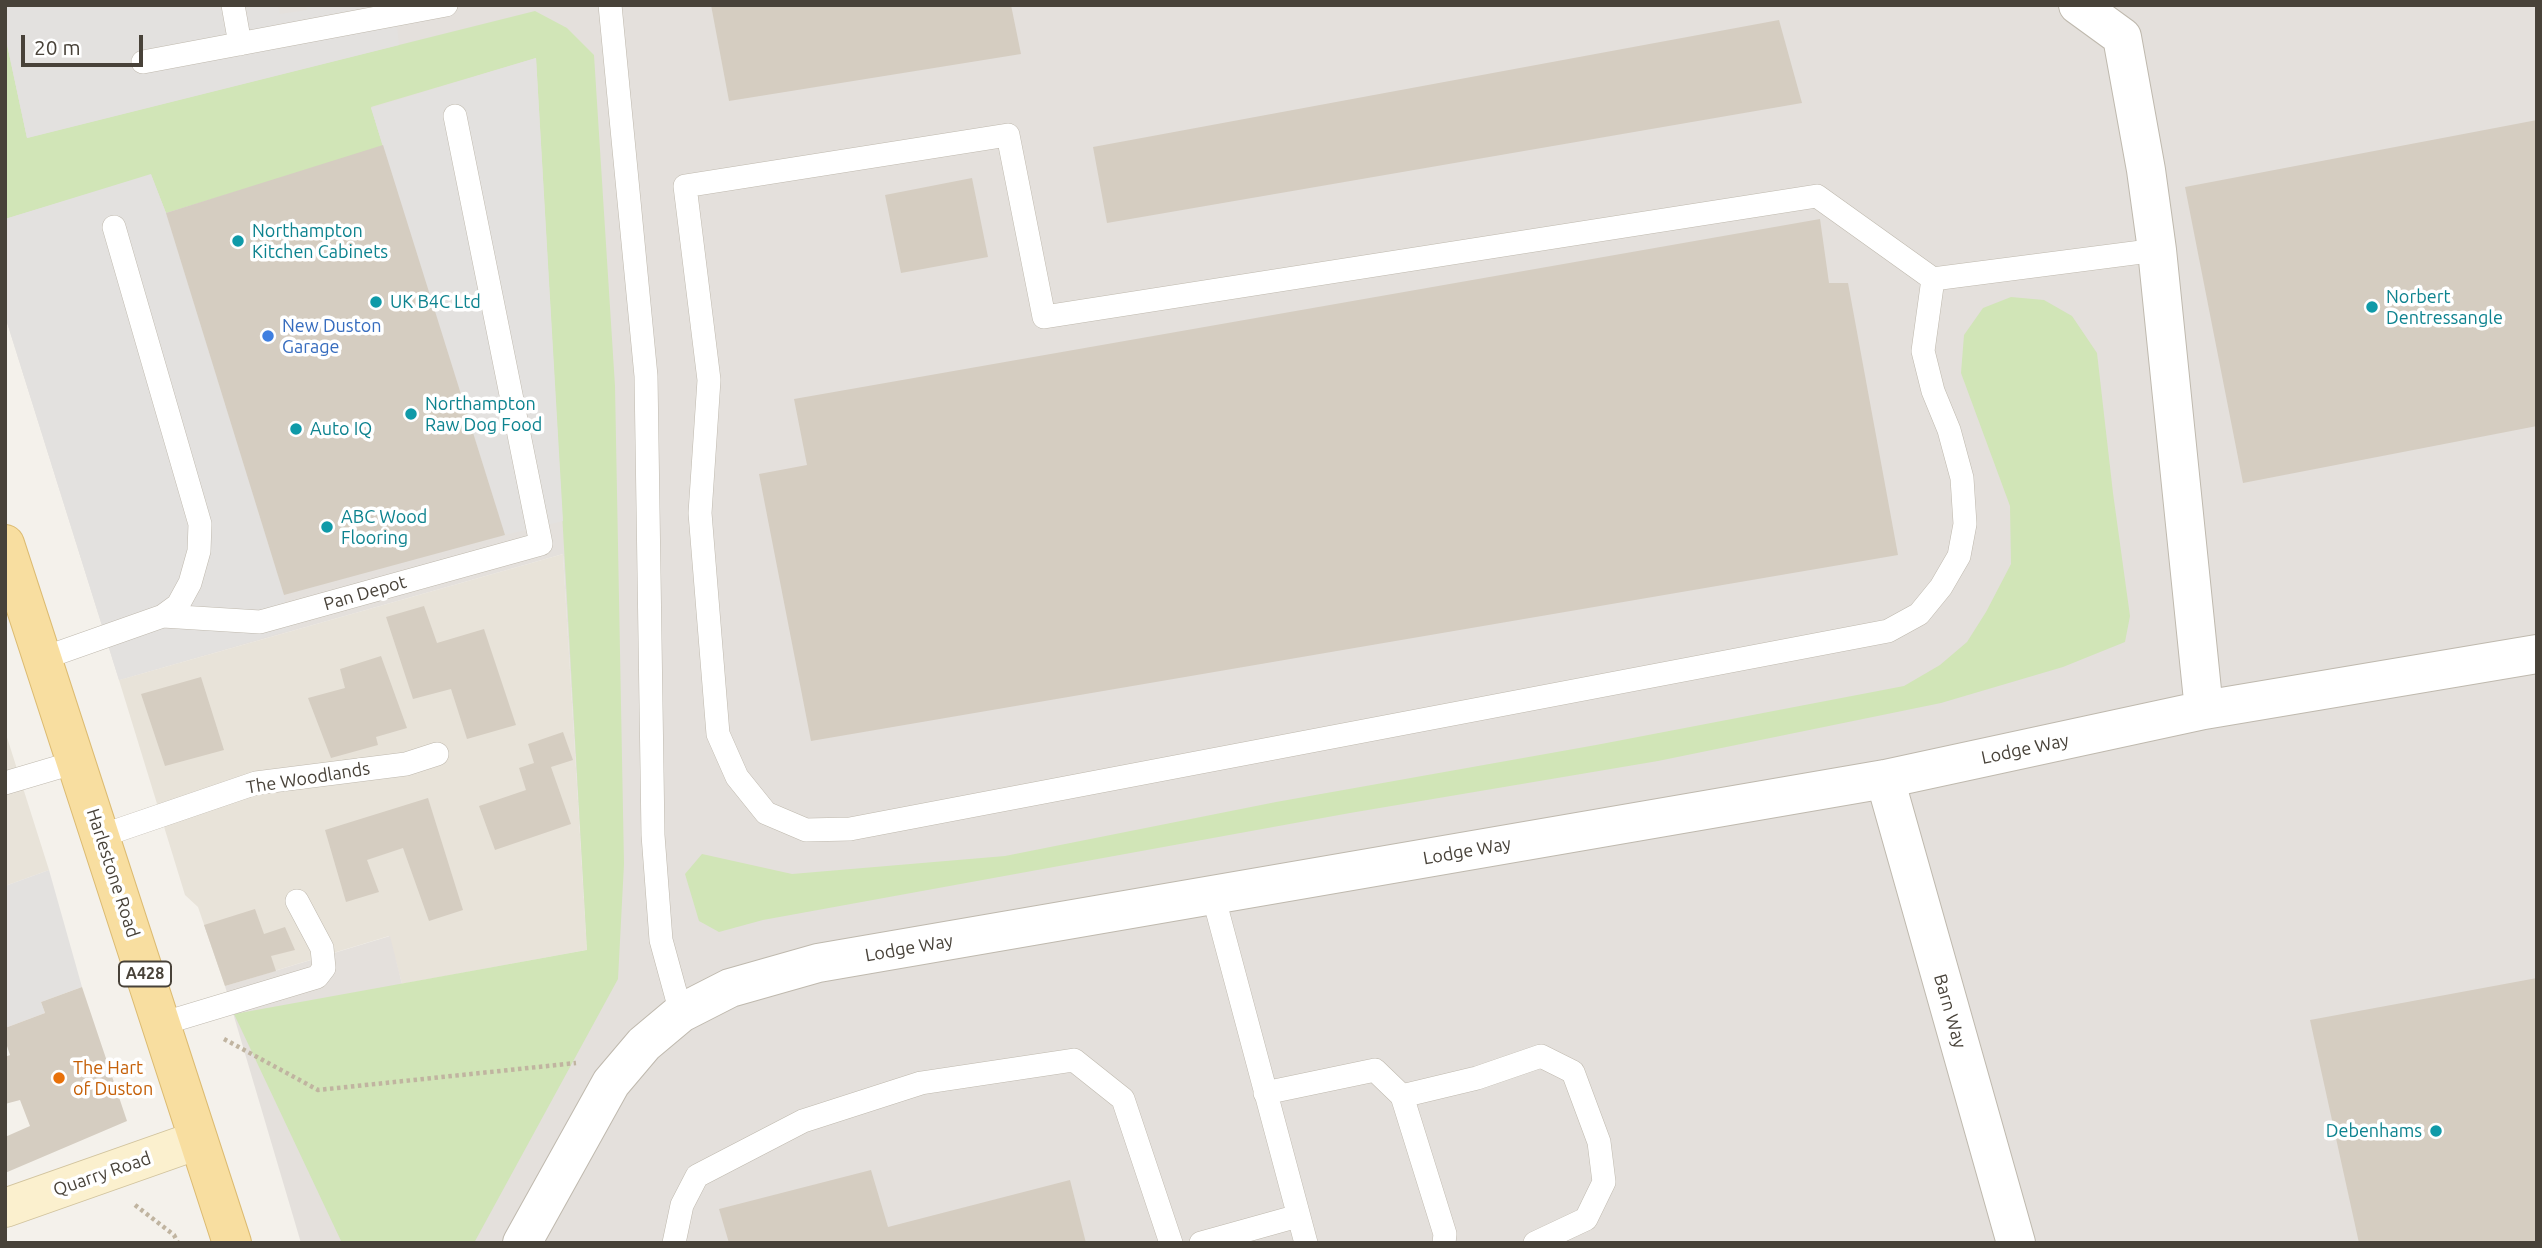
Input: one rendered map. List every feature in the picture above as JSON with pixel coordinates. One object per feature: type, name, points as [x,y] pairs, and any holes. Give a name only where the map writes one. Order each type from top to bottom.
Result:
[{"type":"main road","name":"Harlestone Road","points":[[5,544],[232,1243]]},
{"type":"street","points":[[2078,5],[2122,37],[2146,170],[2157,250],[2204,710]]},
{"type":"street","name":"Lodge Way","points":[[522,1243],[611,1083],[644,1044],[681,1013],[730,988],[818,964],[1885,779],[2204,710],[2537,654]]},
{"type":"street","name":"Barn Way","points":[[1885,779],[2016,1243]]},
{"type":"street","name":"Quarry Road","points":[[5,1208],[198,1140]]},
{"type":"lane","points":[[233,5],[240,44]]},
{"type":"lane","points":[[143,62],[446,5]]},
{"type":"lane","points":[[610,5],[646,376],[653,835],[661,940],[681,1013]]},
{"type":"lane","name":"Pan Depot","points":[[163,616],[260,622],[541,544],[455,116]]},
{"type":"lane","points":[[1933,279],[1923,351],[1933,391],[1949,430],[1962,478],[1965,524],[1959,556],[1941,587],[1919,614],[1888,631],[850,829],[806,830],[766,813],[737,776],[718,734],[700,513],[709,380],[685,186],[1008,135],[1044,317],[1816,196],[1933,279],[2157,250]]},
{"type":"lane","points":[[41,659],[163,616],[178,605],[190,583],[199,551],[200,524],[114,227]]},
{"type":"lane","name":"The Woodlands","points":[[101,836],[256,783],[406,764],[437,754]]},
{"type":"lane","points":[[5,783],[76,762]]},
{"type":"lane","points":[[1213,895],[1306,1243]]},
{"type":"lane","points":[[161,1024],[317,977],[324,968],[322,948],[296,901]]},
{"type":"lane","points":[[1402,1096],[1477,1078],[1541,1056],[1573,1072],[1599,1142],[1604,1182],[1586,1219],[1535,1243]]},
{"type":"lane","points":[[674,1243],[682,1205],[697,1176],[803,1121],[921,1083],[1074,1060],[1123,1099],[1171,1243]]},
{"type":"lane","points":[[1265,1093],[1375,1070],[1402,1096],[1444,1234],[1444,1243]]},
{"type":"lane","points":[[1201,1243],[1298,1216]]},
{"type":"path","points":[[220,1037],[318,1090],[576,1063]]},
{"type":"path","points":[[91,1179],[147,1213],[174,1235],[178,1243]]},
{"type":"shaded area","points":[[5,5],[2537,5],[2537,1243],[301,1243],[225,986],[390,936],[402,984],[587,950],[563,554],[119,680],[5,316]]},
{"type":"shaded area","points":[[5,5],[278,5],[280,14],[307,10],[306,5],[395,5],[399,45],[27,138],[5,35]]},
{"type":"shaded area","points":[[536,58],[563,521],[505,535],[371,108]]},
{"type":"shaded area","points":[[151,174],[166,213],[284,595],[290,630],[119,680],[5,316],[5,219]]},
{"type":"shaded area","points":[[563,554],[587,950],[402,984],[389,936],[225,986],[198,907],[185,895],[119,680]]},
{"type":"shaded area","points":[[5,731],[49,870],[5,886]]},
{"type":"shaded area","points":[[49,870],[82,987],[41,1002],[45,1013],[5,1028],[5,886]]},
{"type":"green space","points":[[535,11],[567,28],[594,55],[615,386],[624,864],[618,979],[474,1243],[342,1243],[234,1014],[587,950],[536,58],[371,107],[383,147],[166,213],[151,175],[5,219],[5,35],[27,138]]},
{"type":"green space","points":[[2011,297],[2044,300],[2072,316],[2097,353],[2130,616],[2125,642],[2063,667],[1941,703],[1658,761],[1350,813],[763,920],[719,932],[699,921],[685,874],[702,854],[792,874],[1005,856],[1276,802],[1904,686],[1940,665],[1967,642],[2011,564],[2010,506],[1961,373],[1964,335],[1983,308]]},
{"type":"building","points":[[711,5],[1011,5],[1021,54],[729,101]]},
{"type":"building","points":[[1779,20],[1802,103],[1107,223],[1093,147]]},
{"type":"building","name":"Norbert Dentressangle","points":[[2537,120],[2537,426],[2243,483],[2185,187]]},
{"type":"building","points":[[383,145],[505,535],[284,595],[166,213]]},
{"type":"building","points":[[972,178],[988,257],[901,273],[885,195]]},
{"type":"building","points":[[1820,219],[1829,283],[1848,283],[1898,555],[811,741],[759,474],[807,465],[794,399]]},
{"type":"building","points":[[424,606],[437,643],[484,629],[516,725],[467,739],[451,689],[413,699],[386,617]]},
{"type":"building","points":[[381,656],[407,728],[376,737],[378,745],[331,758],[308,698],[345,688],[340,669]]},
{"type":"building","points":[[201,677],[224,750],[165,766],[141,694]]},
{"type":"building","points":[[563,732],[573,760],[551,767],[571,824],[495,850],[479,806],[526,790],[519,768],[534,763],[528,744]]},
{"type":"building","points":[[428,798],[463,910],[429,921],[403,848],[367,860],[379,892],[346,902],[325,830]]},
{"type":"building","points":[[255,909],[264,934],[285,927],[295,950],[271,956],[276,971],[225,986],[204,925]]},
{"type":"building","name":"Debenhams","points":[[2537,978],[2537,1243],[2359,1243],[2310,1020]]},
{"type":"building","name":"The Hart of Duston","points":[[82,987],[127,1121],[5,1173],[5,1137],[30,1126],[20,1100],[5,1104],[5,1057],[10,1055],[5,1040],[5,1028],[45,1013],[41,1002]]},
{"type":"building","points":[[871,1170],[888,1227],[1070,1180],[1086,1243],[729,1243],[719,1209]]},
{"type":"place","name":"Northampton Kitchen Cabinets","points":[[238,241]]},
{"type":"place","name":"UK B4C Ltd","points":[[376,302]]},
{"type":"place","name":"Norbert Dentressangle","points":[[2372,307]]},
{"type":"place","name":"New Duston Garage","points":[[268,336]]},
{"type":"place","name":"Northampton Raw Dog Food","points":[[411,414]]},
{"type":"place","name":"Auto IQ","points":[[296,429]]},
{"type":"place","name":"ABC Wood Flooring","points":[[327,527]]},
{"type":"place","name":"The Hart of Duston","points":[[59,1078]]},
{"type":"place","name":"Debenhams","points":[[2436,1131]]}]
